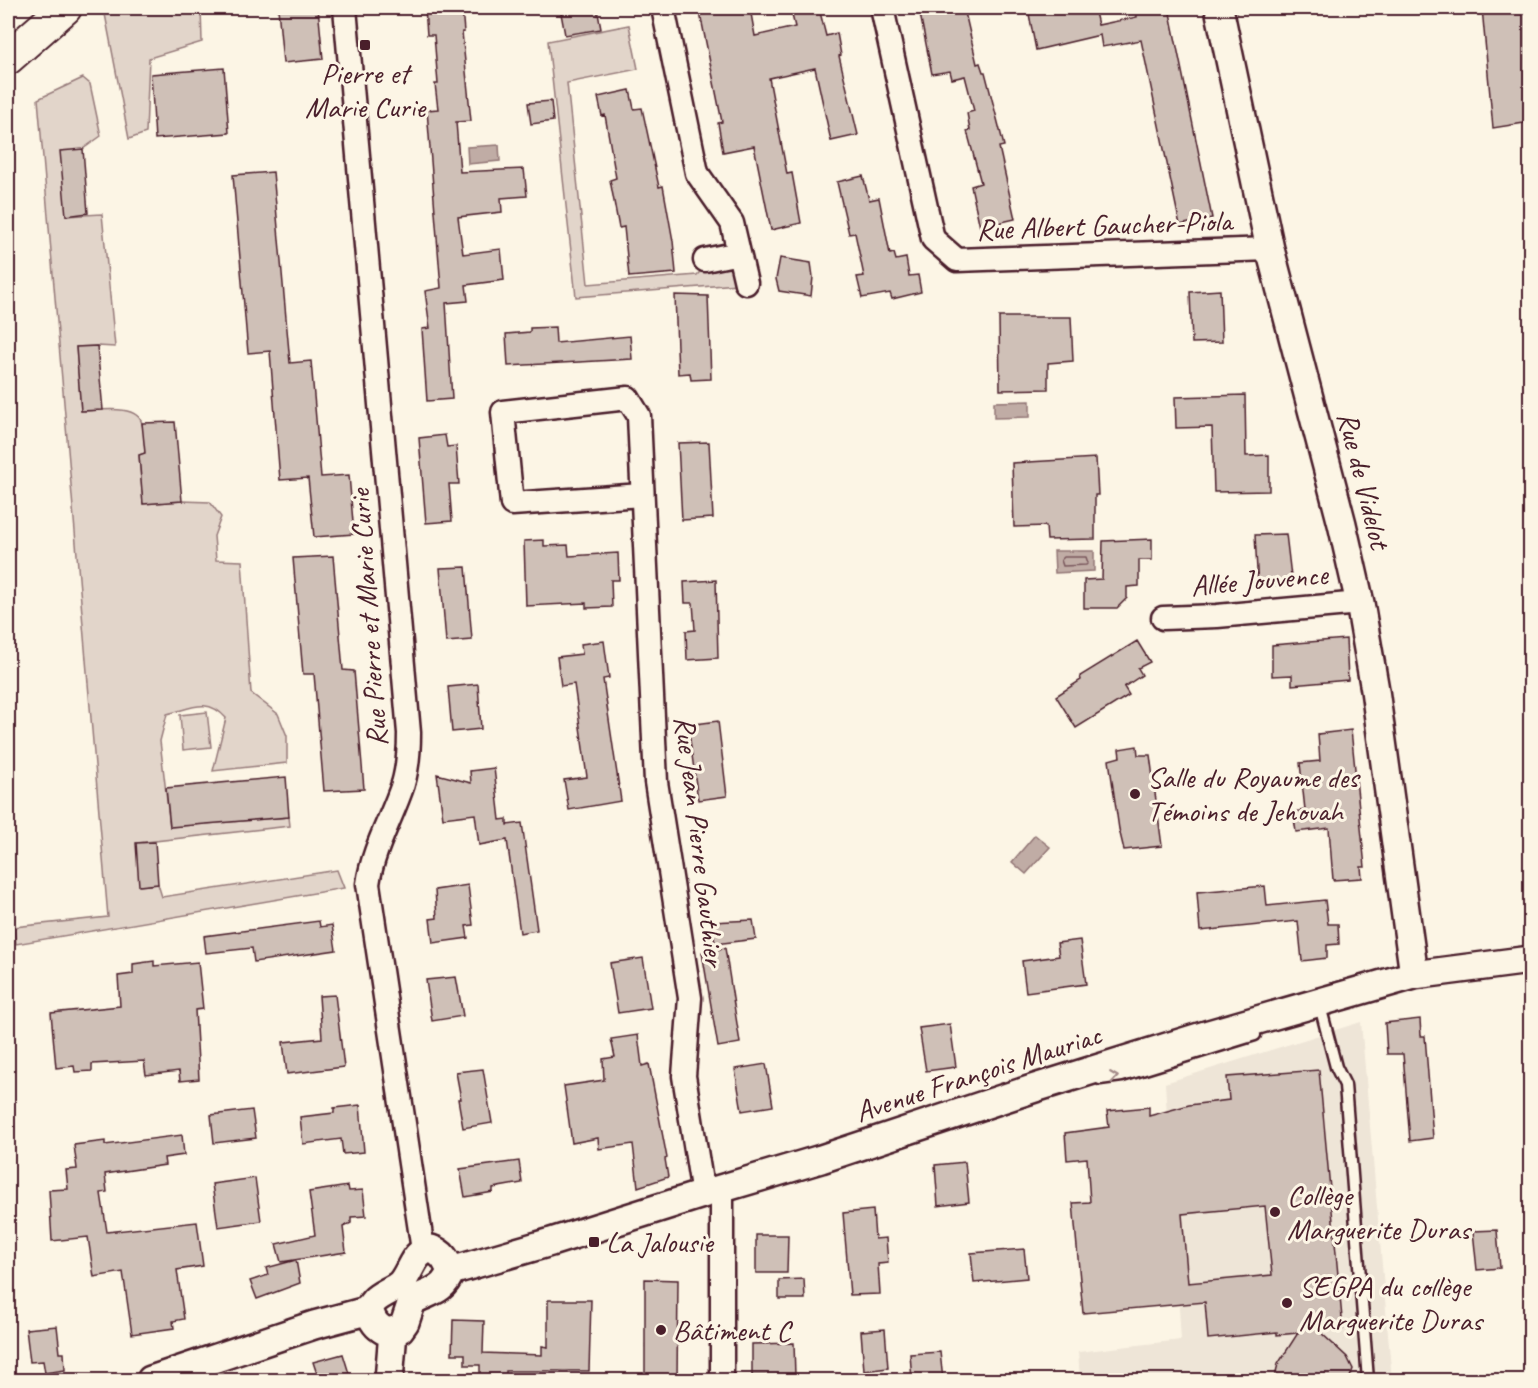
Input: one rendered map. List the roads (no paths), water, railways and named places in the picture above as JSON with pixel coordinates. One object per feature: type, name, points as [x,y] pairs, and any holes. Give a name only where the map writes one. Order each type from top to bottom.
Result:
[{"type":"main road","points":[[8,58],[65,8]]},
{"type":"street","name":"Rue Pierre et Marie Curie","points":[[345,8],[409,733],[409,758],[403,784],[371,863],[368,884],[423,1250]]},
{"type":"street","points":[[663,8],[697,173],[732,223],[746,283]]},
{"type":"street","name":"Rue Albert Gaucher-Piola","points":[[882,8],[933,240],[957,260],[1270,249]]},
{"type":"street","name":"Rue de Videlot","points":[[1219,8],[1270,249],[1342,524],[1360,603],[1375,690],[1414,975]]},
{"type":"street","points":[[705,260],[739,253]]},
{"type":"street","name":"Rue Jean Pierre Gauthier","points":[[642,495],[512,504],[502,412],[628,398],[639,416],[656,782],[690,998],[684,1076],[713,1191],[722,1380]]},
{"type":"street","name":"Allée Jouvence","points":[[1163,618],[1217,616],[1360,603]]},
{"type":"street","name":"Avenue François Mauriac","points":[[451,1271],[821,1159],[1035,1088],[1209,1034],[1317,1011],[1381,985],[1414,975],[1530,960]]},
{"type":"street","points":[[423,1250],[438,1252],[446,1259],[451,1271],[447,1282],[441,1288],[412,1301],[405,1322],[400,1329],[387,1332],[379,1328],[371,1316],[372,1304],[377,1297],[396,1288],[403,1281],[416,1256],[423,1250]]},
{"type":"street","points":[[151,1380],[314,1325],[370,1310]]},
{"type":"street","points":[[388,1380],[393,1332]]},
{"type":"lane","points":[[1317,1011],[1336,1067],[1345,1085],[1368,1380]]},
{"type":"lane","points":[[1035,1088],[1122,1076],[1266,1031]]},
{"type":"water","points":[[499,145],[500,161],[468,164],[467,147]]},
{"type":"water","points":[[1030,401],[1030,417],[994,418],[994,402]]},
{"type":"water","points":[[1054,551],[1094,551],[1094,571],[1055,573]]},
{"type":"water","points":[[1035,835],[1050,847],[1026,874],[1012,862]]},
{"type":"place","name":"Pierre et Marie Curie","points":[[365,45]]},
{"type":"place","name":"Salle du Royaume des Témoins de Jehovah","points":[[1135,794]]},
{"type":"place","name":"Collège Marguerite Duras","points":[[1275,1212]]},
{"type":"place","name":"La Jalousie","points":[[594,1242]]},
{"type":"place","name":"SEGPA du collège Marguerite Duras","points":[[1287,1303]]},
{"type":"place","name":"Bâtiment C","points":[[661,1330]]}]
